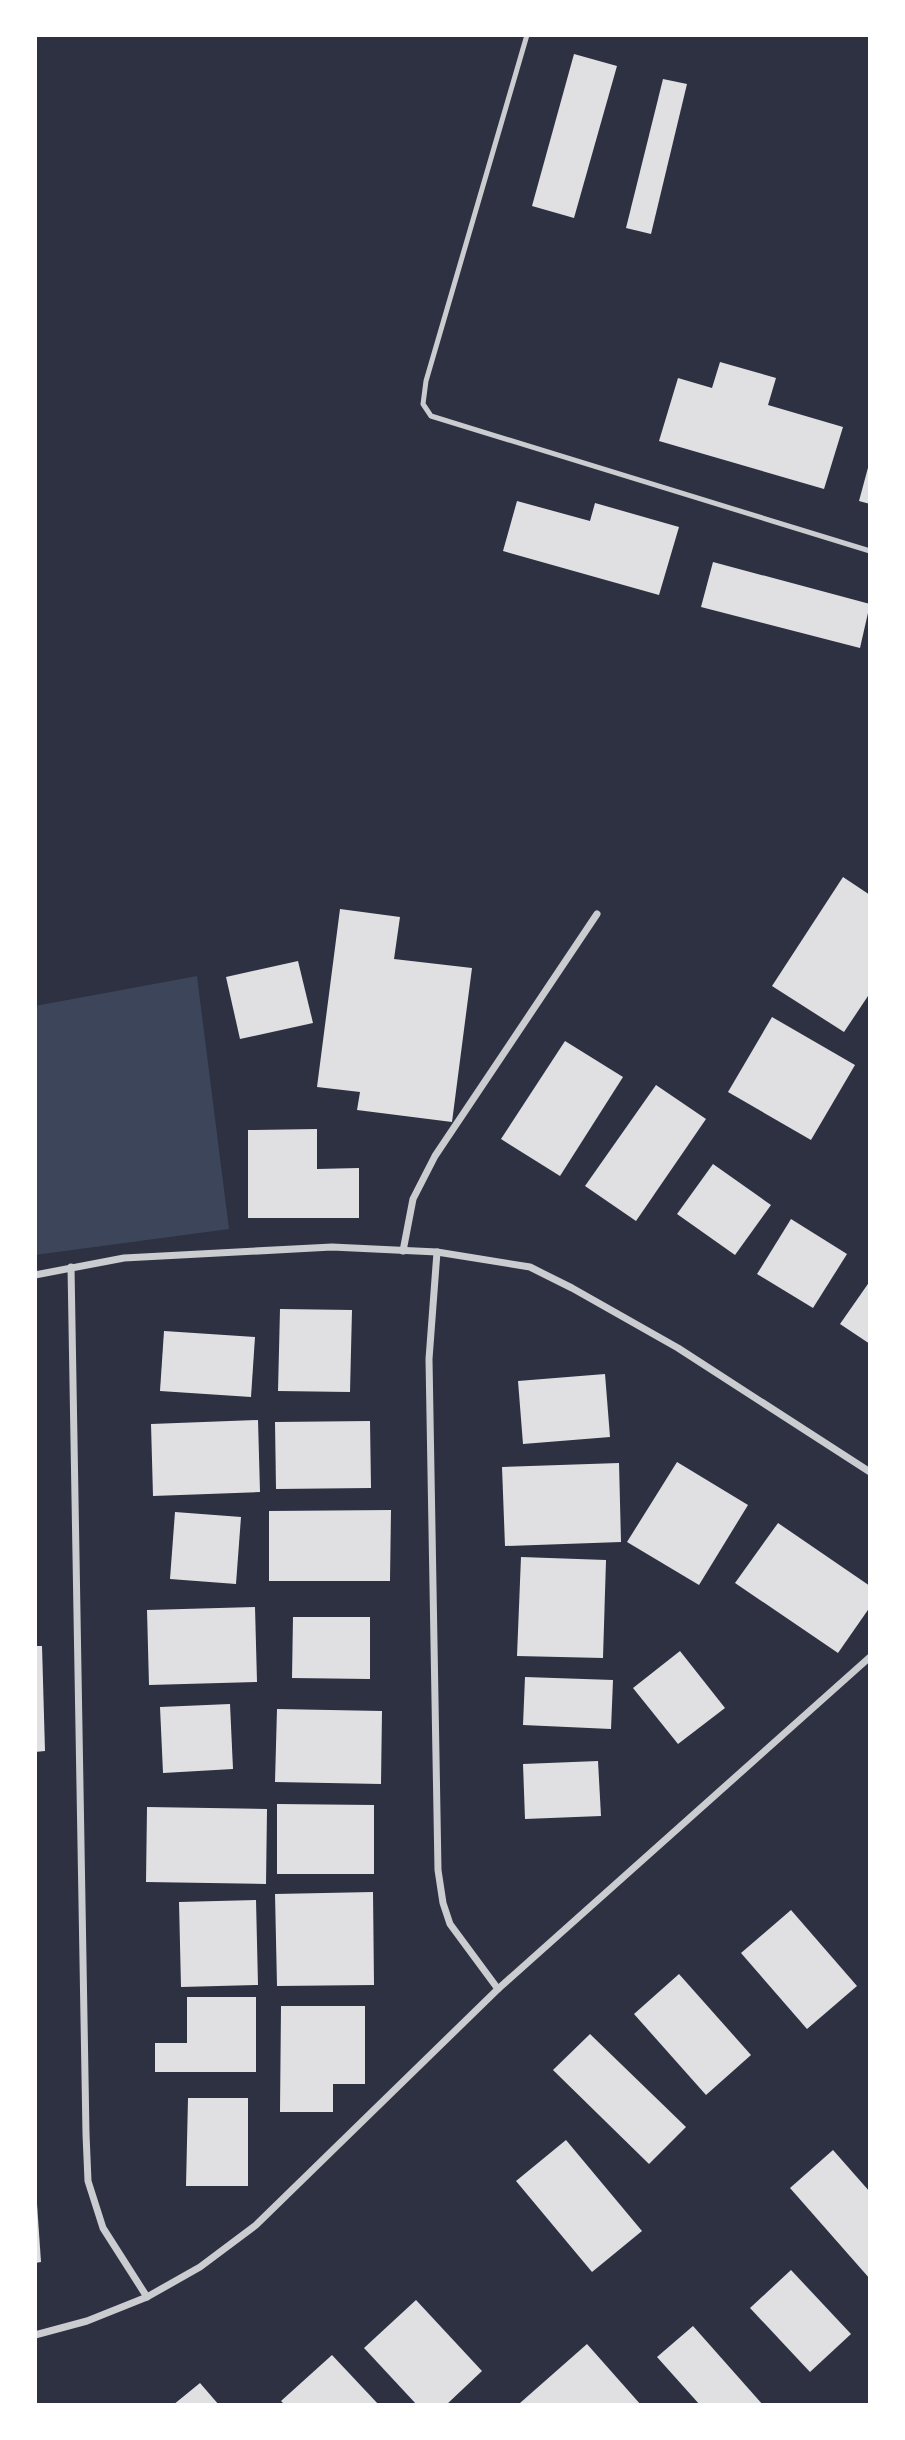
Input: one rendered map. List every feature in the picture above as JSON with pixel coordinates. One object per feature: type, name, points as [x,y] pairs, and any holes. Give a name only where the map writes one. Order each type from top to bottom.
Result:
[{"type":"street","points":[[403,1251],[413,1199],[435,1156],[597,914]]},
{"type":"street","points":[[35,1275],[124,1258],[332,1247],[437,1252],[530,1267],[678,1348],[870,1472]]},
{"type":"street","points":[[437,1252],[429,1359],[438,1870],[443,1903],[450,1924],[498,1989]]},
{"type":"street","points":[[71,1268],[88,2181],[103,2228],[147,2297]]},
{"type":"street","points":[[35,2335],[88,2321],[147,2297],[200,2267],[256,2225],[498,1989],[870,1657]]},
{"type":"lane","points":[[527,35],[426,381],[424,404],[431,416],[870,551]]},
{"type":"shaded area","points":[[197,976],[229,1229],[35,1255],[35,1006]]},
{"type":"building","points":[[574,54],[617,66],[574,218],[532,206]]},
{"type":"building","points":[[663,79],[687,84],[651,234],[626,228]]},
{"type":"building","points":[[720,362],[776,378],[768,405],[843,427],[824,489],[659,441],[678,378],[712,388]]},
{"type":"building","points":[[870,465],[870,504],[859,501]]},
{"type":"building","points":[[517,501],[590,521],[595,503],[679,527],[659,595],[503,551]]},
{"type":"building","points":[[713,562],[870,604],[860,648],[701,607]]},
{"type":"building","points":[[843,877],[870,895],[870,993],[844,1032],[772,986]]},
{"type":"building","points":[[340,909],[400,917],[394,959],[472,968],[452,1122],[357,1110],[360,1092],[317,1087]]},
{"type":"building","points":[[298,961],[313,1023],[240,1039],[226,977]]},
{"type":"building","points":[[772,1017],[855,1065],[811,1140],[728,1092]]},
{"type":"building","points":[[565,1041],[623,1077],[560,1176],[501,1139]]},
{"type":"building","points":[[656,1085],[706,1119],[636,1221],[585,1186]]},
{"type":"building","points":[[317,1129],[317,1169],[359,1168],[359,1218],[248,1218],[248,1130]]},
{"type":"building","points":[[713,1164],[771,1205],[735,1255],[677,1214]]},
{"type":"building","points":[[791,1219],[847,1254],[813,1308],[757,1274]]},
{"type":"building","points":[[870,1281],[870,1344],[840,1324]]},
{"type":"building","points":[[280,1309],[352,1310],[350,1392],[278,1391]]},
{"type":"building","points":[[164,1331],[255,1337],[251,1397],[160,1391]]},
{"type":"building","points":[[605,1374],[610,1437],[523,1444],[518,1381]]},
{"type":"building","points":[[258,1420],[260,1492],[153,1496],[151,1424]]},
{"type":"building","points":[[370,1421],[371,1488],[276,1489],[275,1422]]},
{"type":"building","points":[[677,1462],[748,1505],[699,1585],[627,1542]]},
{"type":"building","points":[[619,1463],[621,1542],[505,1546],[502,1467]]},
{"type":"building","points":[[391,1510],[390,1581],[269,1581],[269,1511]]},
{"type":"building","points":[[175,1512],[241,1517],[236,1584],[170,1579]]},
{"type":"building","points":[[778,1523],[870,1586],[870,1607],[838,1653],[735,1583]]},
{"type":"building","points":[[521,1557],[606,1560],[603,1658],[517,1656]]},
{"type":"building","points":[[255,1607],[257,1682],[149,1685],[147,1610]]},
{"type":"building","points":[[293,1617],[370,1617],[370,1679],[292,1678]]},
{"type":"building","points":[[35,1646],[42,1646],[45,1751],[35,1752]]},
{"type":"building","points":[[680,1651],[725,1708],[678,1744],[633,1688]]},
{"type":"building","points":[[525,1677],[613,1680],[611,1729],[523,1725]]},
{"type":"building","points":[[230,1704],[233,1769],[163,1773],[160,1707]]},
{"type":"building","points":[[277,1709],[382,1711],[381,1784],[275,1782]]},
{"type":"building","points":[[598,1761],[601,1816],[525,1819],[523,1764]]},
{"type":"building","points":[[277,1804],[374,1805],[374,1874],[277,1874]]},
{"type":"building","points":[[147,1807],[267,1809],[266,1884],[146,1882]]},
{"type":"building","points":[[373,1892],[374,1985],[277,1986],[275,1894]]},
{"type":"building","points":[[256,1900],[258,1985],[181,1987],[179,1902]]},
{"type":"building","points":[[791,1910],[857,1986],[807,2029],[741,1953]]},
{"type":"building","points":[[679,1974],[751,2055],[706,2095],[634,2014]]},
{"type":"building","points":[[187,1997],[256,1997],[256,2072],[155,2072],[155,2043],[187,2043]]},
{"type":"building","points":[[281,2006],[365,2006],[365,2084],[333,2084],[333,2112],[280,2112]]},
{"type":"building","points":[[590,2034],[686,2127],[649,2164],[553,2070]]},
{"type":"building","points":[[188,2098],[248,2098],[248,2186],[186,2186]]},
{"type":"building","points":[[566,2140],[642,2231],[592,2272],[516,2181]]},
{"type":"building","points":[[833,2150],[870,2192],[870,2279],[790,2188]]},
{"type":"building","points":[[35,2204],[41,2262],[35,2263]]},
{"type":"building","points":[[791,2270],[851,2334],[810,2372],[750,2308]]},
{"type":"building","points":[[416,2300],[482,2371],[446,2405],[417,2405],[364,2348]]},
{"type":"building","points":[[693,2326],[763,2405],[700,2405],[657,2357]]},
{"type":"building","points":[[587,2344],[641,2405],[520,2403]]},
{"type":"building","points":[[332,2355],[379,2405],[285,2405],[281,2401]]},
{"type":"building","points":[[200,2383],[219,2405],[173,2405]]}]
